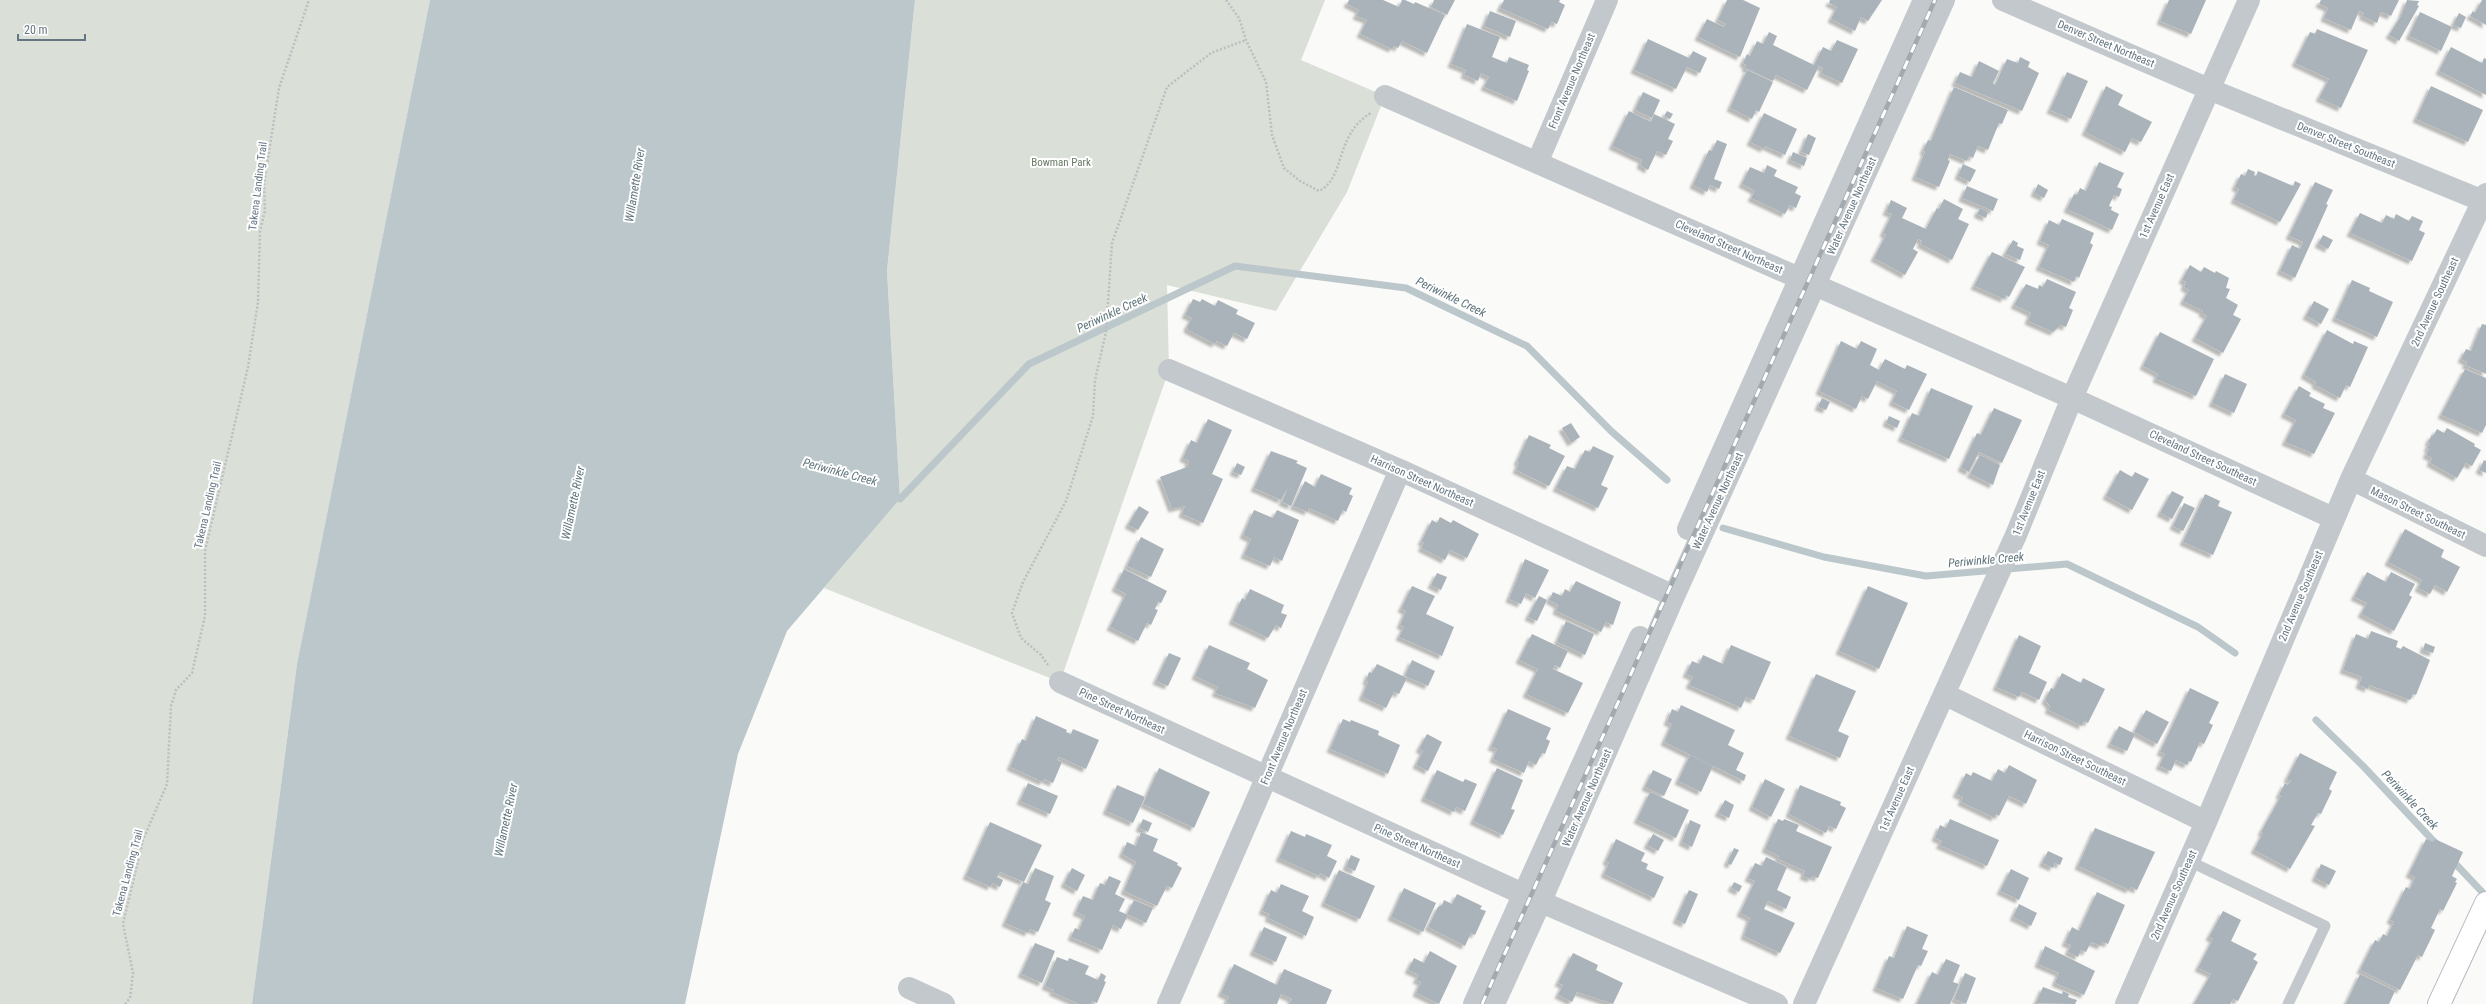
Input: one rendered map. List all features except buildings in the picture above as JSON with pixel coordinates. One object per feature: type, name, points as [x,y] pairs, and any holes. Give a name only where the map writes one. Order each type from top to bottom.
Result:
[{"type":"main road","points":[[2439,1004],[2486,904]]},
{"type":"street","name":"Front Avenue Northeast","points":[[1537,163],[1607,0]]},
{"type":"street","name":"Water Avenue Northeast","points":[[1809,281],[1924,0]]},
{"type":"street","name":"Water Avenue Northeast","points":[[1494,1004],[1533,898],[1668,593],[1809,281],[1944,0]]},
{"type":"street","name":"Denver Street Northeast","points":[[2003,0],[2209,89]]},
{"type":"street","name":"1st Avenue East","points":[[1804,1004],[1972,635],[2016,535],[2072,398],[2249,0]]},
{"type":"street","name":"Denver Street Southeast","points":[[2209,89],[2484,198]]},
{"type":"street","name":"Cleveland Street Northeast","points":[[1385,96],[1809,281],[2072,398]]},
{"type":"street","name":"2nd Avenue Southeast","points":[[2126,1004],[2206,822],[2333,518],[2484,198]]},
{"type":"street","name":"Harrison Street Northeast","points":[[1168,370],[1400,470],[1668,593]]},
{"type":"street","name":"Cleveland Street Southeast","points":[[2072,398],[2333,518]]},
{"type":"street","name":"Front Avenue Northeast","points":[[1168,1004],[1400,470]]},
{"type":"street","name":"Mason Street Southeast","points":[[2351,479],[2486,546]]},
{"type":"street","name":"Pine Street Northeast","points":[[1060,682],[1266,778],[1533,898],[1777,1004]]},
{"type":"street","name":"Harrison Street Southeast","points":[[1944,694],[2206,822]]},
{"type":"street","name":"Water Avenue Northeast","points":[[1474,1004],[1533,898]]},
{"type":"street","points":[[909,988],[944,1004]]},
{"type":"lane","points":[[2189,860],[2325,926],[2288,1004]]},
{"type":"path","name":"Takena Landing Trail","points":[[125,1004],[130,998],[133,973],[123,924],[143,840],[167,784],[171,706],[176,690],[192,673],[205,616],[205,551],[248,367],[258,302],[260,231],[265,211],[264,184],[279,88],[309,0]]},
{"type":"path","points":[[1226,0],[1239,18],[1246,40],[1266,82],[1272,135],[1284,168],[1300,181],[1319,191],[1326,188],[1335,176],[1345,141],[1353,127],[1375,111],[1385,96]]},
{"type":"path","points":[[1060,682],[1041,655],[1021,638],[1012,613],[1023,582],[1066,501],[1093,416],[1095,380],[1106,332],[1112,243],[1167,87],[1211,53],[1246,40]]},
{"type":"green space","points":[[0,0],[430,0],[297,664],[252,1004],[0,1004]]},
{"type":"green space","name":"Bowman Park","points":[[915,0],[1325,0],[1301,60],[1385,96],[1347,192],[1276,311],[1167,285],[1169,370],[1060,682],[824,588],[900,499],[887,271]]},
{"type":"water","name":"Willamette River","points":[[430,0],[915,0],[887,271],[900,499],[787,631],[738,754],[685,1004],[252,1004],[297,664]]},
{"type":"waterway","name":"Periwinkle Creek","points":[[891,496],[900,499],[1029,364],[1235,266],[1406,288],[1527,346],[1611,431],[1667,480]]},
{"type":"waterway","name":"Periwinkle Creek","points":[[1723,528],[1824,557],[1926,576],[2067,564],[2198,627],[2235,653]]},
{"type":"waterway","name":"Periwinkle Creek","points":[[2316,720],[2363,766],[2440,848]]},
{"type":"waterway","name":"Periwinkle Creek","points":[[2450,858],[2486,896]]},
{"type":"railway","points":[[1482,1004],[1935,0]]}]
